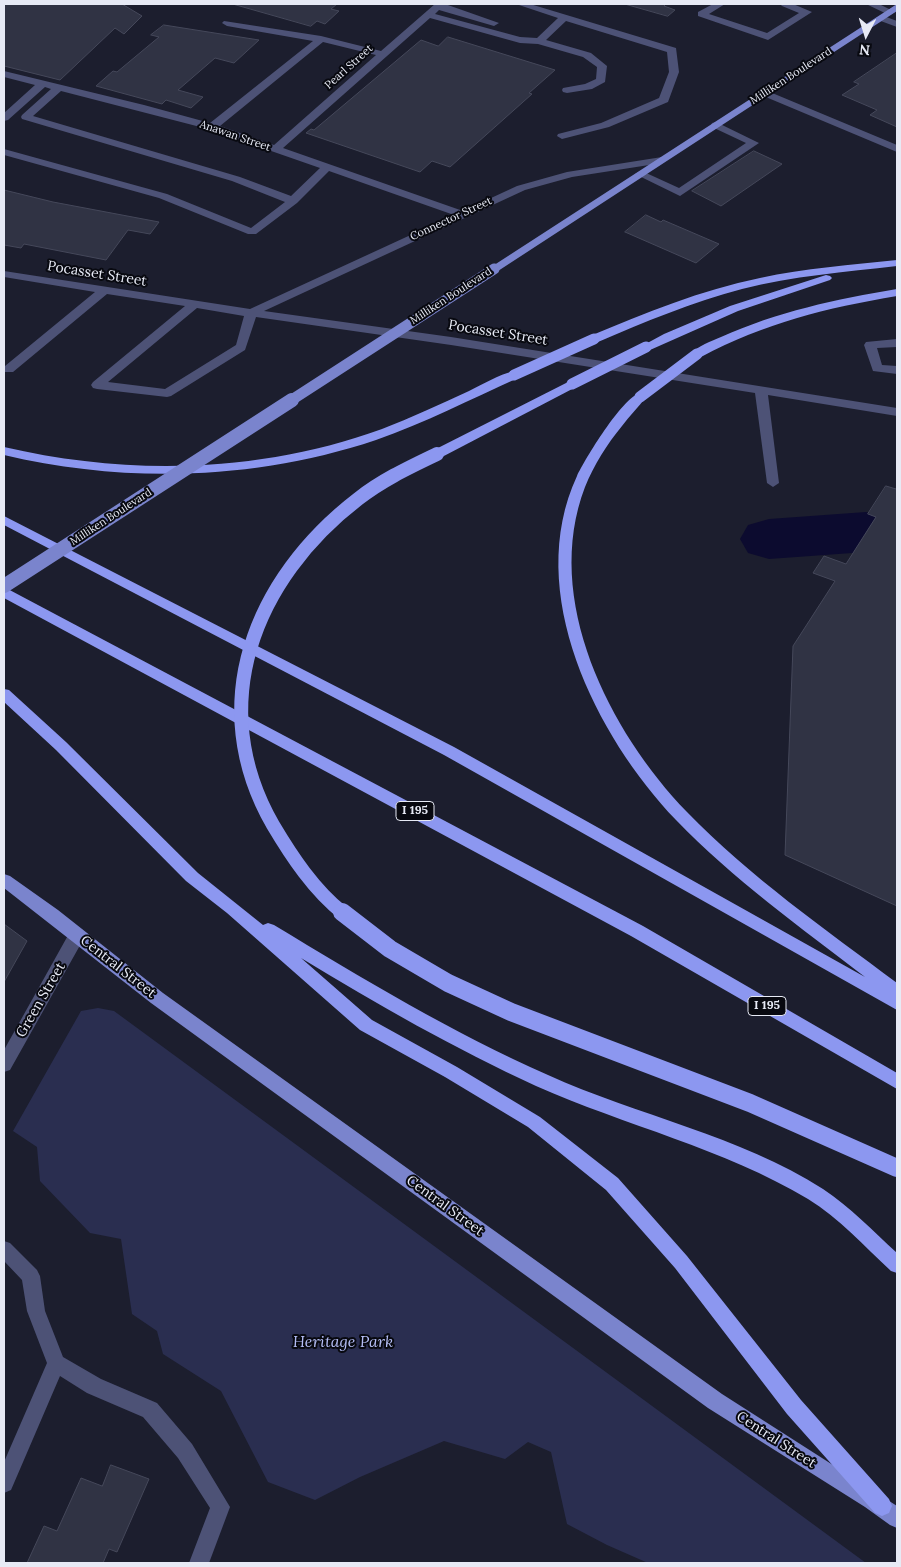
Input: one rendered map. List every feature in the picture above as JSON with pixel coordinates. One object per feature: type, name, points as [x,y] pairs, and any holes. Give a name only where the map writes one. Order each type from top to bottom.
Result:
[{"type":"highway","points":[[4,451],[45,460],[125,468],[201,469],[273,461],[370,437],[402,425],[672,307],[741,285],[792,275],[897,263]]},
{"type":"highway","points":[[873,266],[758,299],[703,320],[572,384],[405,470],[359,498],[319,533],[302,552],[272,594],[254,634],[242,684],[241,734],[252,784],[280,840],[322,893],[377,940],[436,977],[542,1023],[772,1111],[897,1168]]},
{"type":"highway","points":[[897,294],[839,302],[779,317],[722,340],[698,354],[640,397],[608,435],[584,475],[575,498],[570,519],[566,574],[568,604],[574,634],[586,666],[619,732],[642,766],[681,814],[711,844],[745,874],[897,992]]},
{"type":"highway","points":[[4,520],[448,751],[897,1003]]},
{"type":"highway","name":"I 195","points":[[4,592],[636,930],[897,1082]]},
{"type":"highway","points":[[4,694],[62,746],[192,877],[233,908],[366,1025],[458,1076],[534,1122],[612,1184],[681,1262],[794,1407],[882,1506]]},
{"type":"highway","points":[[233,908],[388,1002],[495,1059],[584,1098],[737,1154],[779,1174],[816,1194],[858,1228],[897,1265]]},
{"type":"main road","name":"Milliken Boulevard","points":[[4,586],[894,9]]},
{"type":"main road","name":"Central Street","points":[[4,880],[157,998],[716,1401],[801,1457],[882,1506],[897,1518]]},
{"type":"street","points":[[521,4],[672,50],[674,72],[664,100],[605,125],[562,136]]},
{"type":"street","points":[[720,4],[701,14],[768,37],[807,12],[785,4]]},
{"type":"street","points":[[872,4],[894,9]]},
{"type":"street","points":[[439,5],[529,33],[539,41]]},
{"type":"street","name":"Pearl Street","points":[[275,150],[439,5]]},
{"type":"street","points":[[428,15],[520,40],[539,41],[587,55],[602,66],[601,80],[588,87],[568,90]]},
{"type":"street","points":[[539,41],[564,18]]},
{"type":"street","points":[[880,18],[897,24]]},
{"type":"street","points":[[227,23],[321,39],[383,54]]},
{"type":"street","points":[[212,128],[321,39]]},
{"type":"street","name":"Anawan Street","points":[[4,74],[140,106],[212,128],[462,214]]},
{"type":"street","points":[[7,116],[43,83]]},
{"type":"street","points":[[26,117],[58,87]]},
{"type":"street","points":[[765,93],[897,149]]},
{"type":"street","points":[[7,116],[26,117],[236,180],[293,201]]},
{"type":"street","points":[[640,174],[680,193],[754,143],[716,125]]},
{"type":"street","points":[[4,152],[163,196],[252,232],[293,201],[326,168]]},
{"type":"street","name":"Connector Street","points":[[251,313],[506,194],[552,178],[662,160]]},
{"type":"street","name":"Pocasset Street","points":[[4,274],[251,313],[460,342],[897,412]]},
{"type":"street","points":[[9,369],[104,290]]},
{"type":"street","points":[[195,304],[97,385],[168,393],[241,347],[251,313]]},
{"type":"street","points":[[897,343],[870,345],[877,368],[897,370]]},
{"type":"street","points":[[761,390],[773,483]]},
{"type":"street","name":"Green Street","points":[[4,1064],[77,935]]},
{"type":"street","points":[[4,1249],[31,1276],[36,1311],[56,1363],[94,1386],[150,1410],[185,1451],[220,1507],[199,1563]]},
{"type":"street","points":[[4,1483],[23,1443],[56,1363]]},
{"type":"green space","name":"Heritage Park","points":[[98,1008],[114,1011],[866,1563],[648,1563],[607,1545],[567,1524],[551,1452],[528,1442],[505,1459],[444,1441],[360,1477],[315,1500],[268,1482],[221,1391],[163,1354],[157,1331],[132,1314],[121,1239],[90,1233],[40,1181],[37,1147],[13,1131],[81,1011]]},
{"type":"building","points":[[4,4],[122,4],[142,16],[124,34],[115,28],[60,80],[4,66]]},
{"type":"building","points":[[233,4],[337,4],[331,9],[339,11],[325,24],[317,21],[311,26]]},
{"type":"building","points":[[625,4],[666,4],[664,6],[675,10],[668,16]]},
{"type":"building","points":[[164,25],[259,40],[234,63],[215,58],[178,90],[203,97],[191,108],[166,100],[162,104],[96,86],[113,71],[117,72],[159,37],[151,35]]},
{"type":"building","points":[[448,37],[555,70],[529,93],[532,94],[450,167],[432,161],[420,172],[306,133],[311,129],[314,130],[421,40],[438,46]]},
{"type":"building","points":[[897,53],[897,127],[870,115],[877,110],[842,95],[859,84],[854,82]]},
{"type":"building","points":[[754,151],[782,164],[721,206],[692,191]]},
{"type":"building","points":[[4,190],[53,202],[159,222],[150,234],[128,230],[106,260],[24,244],[21,248],[4,245]]},
{"type":"building","points":[[646,215],[661,222],[663,220],[719,244],[696,263],[625,232]]},
{"type":"building","points":[[886,486],[896,489],[897,487],[897,906],[785,855],[793,646],[835,581],[813,573],[824,556],[846,564],[876,517],[868,514]]},
{"type":"building","points":[[4,924],[27,941],[4,982]]},
{"type":"building","points":[[111,1465],[149,1479],[117,1552],[109,1549],[103,1563],[27,1563],[44,1526],[57,1531],[81,1478],[102,1486]]},
{"type":"waterway","points":[[769,539],[866,532]]}]
